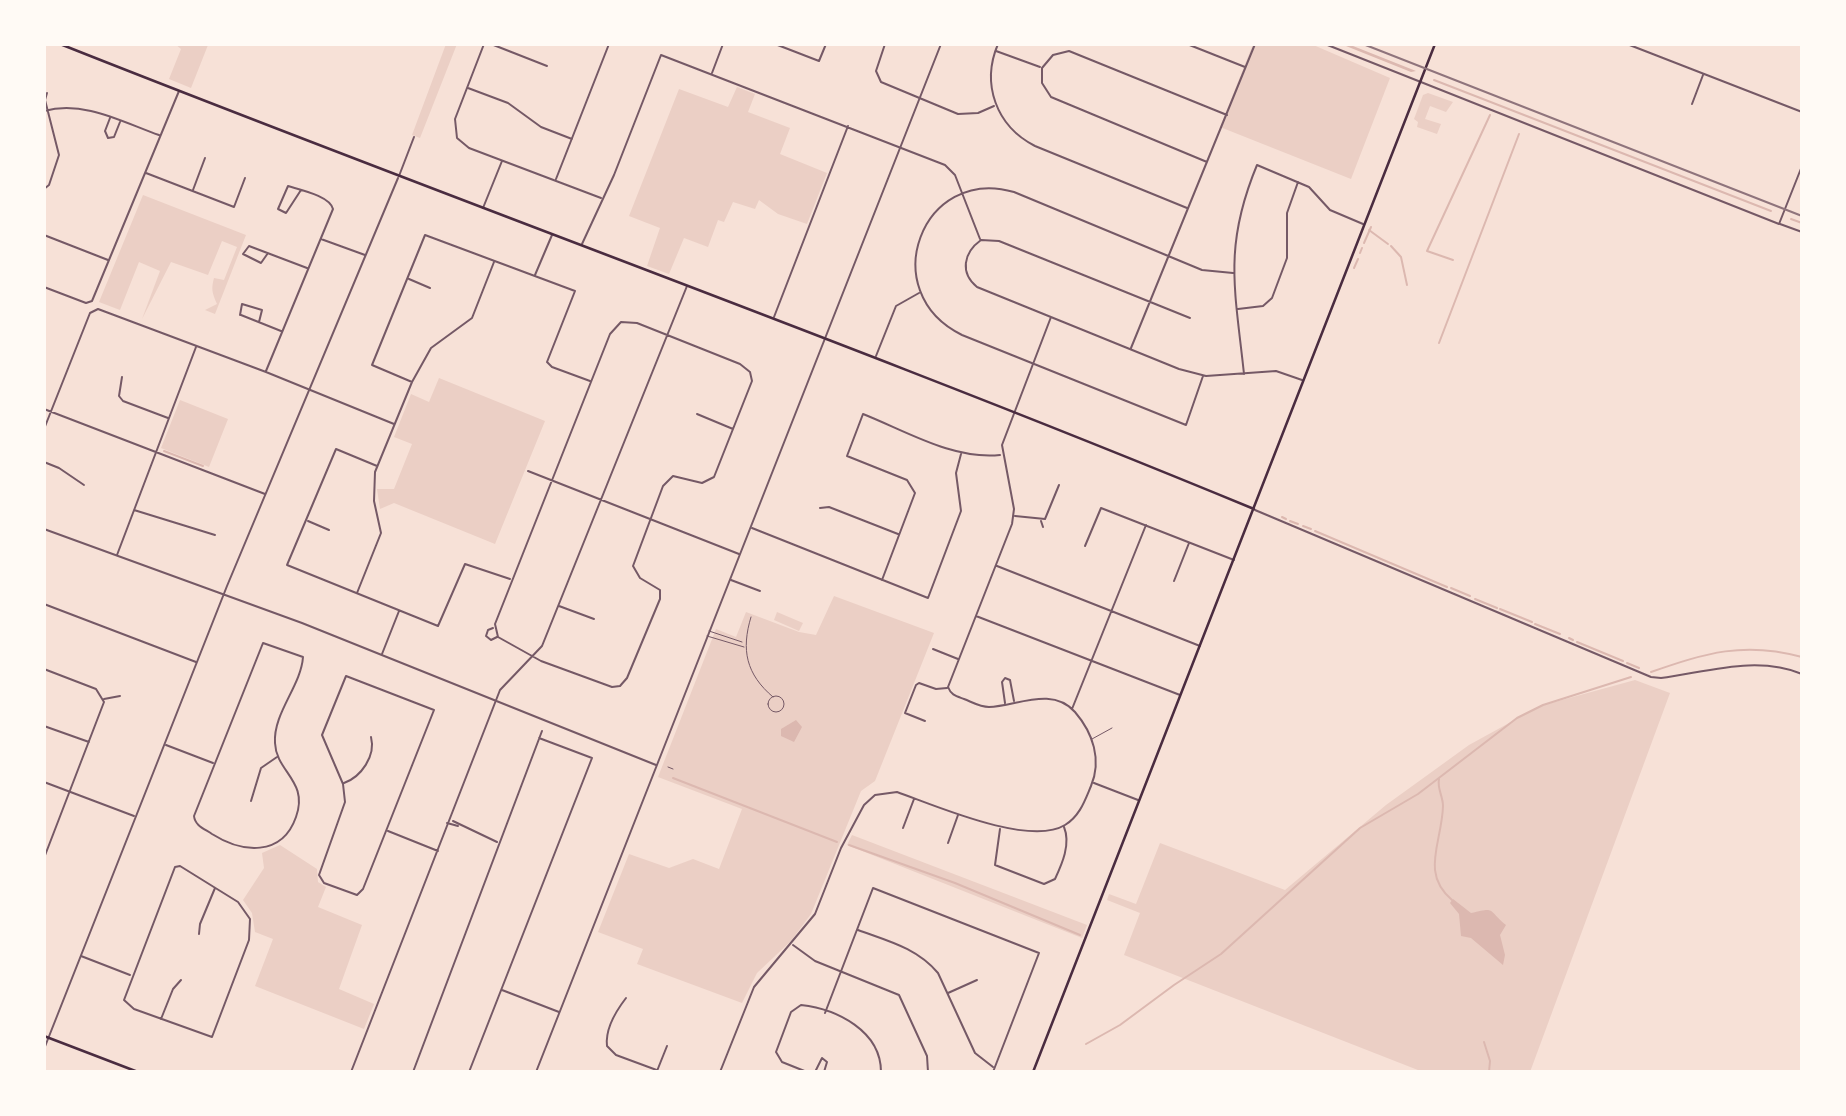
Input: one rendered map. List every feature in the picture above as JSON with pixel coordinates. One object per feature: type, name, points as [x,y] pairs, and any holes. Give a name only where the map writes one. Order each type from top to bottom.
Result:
[{"type":"main road","points":[[61,44],[398,177],[875,357],[1255,509]]},
{"type":"main road","points":[[1034,1072],[1435,44]]},
{"type":"main road","points":[[46,1037],[138,1072]]},
{"type":"street","points":[[484,44],[455,119],[456,136],[465,146],[602,198]]},
{"type":"street","points":[[491,44],[547,66]]},
{"type":"street","points":[[556,180],[609,44]]},
{"type":"street","points":[[711,74],[723,44]]},
{"type":"street","points":[[775,44],[819,61],[826,44]]},
{"type":"street","points":[[885,44],[876,76],[881,82],[967,115],[994,106]]},
{"type":"street","points":[[536,1072],[941,44]]},
{"type":"street","points":[[998,44],[990,71],[994,106],[1024,141],[1188,209]]},
{"type":"street","points":[[1187,44],[1246,67]]},
{"type":"street","points":[[1131,349],[1255,44]]},
{"type":"street","points":[[1325,44],[1802,232]]},
{"type":"street","points":[[1627,44],[1802,112]]},
{"type":"street","points":[[995,50],[1042,68]]},
{"type":"street","points":[[1207,162],[1051,97],[1042,83],[1042,68],[1056,54],[1069,51],[1227,115]]},
{"type":"street","points":[[581,245],[614,175],[661,55],[849,125],[949,167],[963,193],[981,240]]},
{"type":"street","points":[[1692,104],[1703,74]]},
{"type":"street","points":[[467,88],[508,103],[541,127],[572,139]]},
{"type":"street","points":[[44,287],[86,303],[94,299],[179,91]]},
{"type":"street","points":[[44,189],[49,185],[59,155],[46,110],[47,93]]},
{"type":"street","points":[[46,110],[81,108],[160,136]]},
{"type":"street","points":[[111,117],[105,131],[108,138],[114,137],[121,121]]},
{"type":"street","points":[[774,318],[849,125]]},
{"type":"street","points":[[44,1049],[46,1037],[81,956],[224,595],[414,137]]},
{"type":"street","points":[[192,191],[205,158]]},
{"type":"street","points":[[483,208],[502,160]]},
{"type":"street","points":[[1244,374],[1233,273],[1236,226],[1257,165],[1298,181],[1314,191],[1330,210],[1364,224]]},
{"type":"street","points":[[1779,223],[1802,166]]},
{"type":"street","points":[[145,173],[234,207],[245,178]]},
{"type":"street","points":[[1237,310],[1263,306],[1272,298],[1287,258],[1287,213],[1298,181]]},
{"type":"street","points":[[266,372],[333,205],[302,190],[287,186],[279,211],[288,212],[302,190]]},
{"type":"street","points":[[1203,376],[1186,425],[947,327],[934,316],[919,293],[915,256],[921,233],[938,210],[963,193],[992,189],[1014,192],[1211,272],[1233,273]]},
{"type":"street","points":[[535,276],[552,234]]},
{"type":"street","points":[[44,235],[108,260]]},
{"type":"street","points":[[412,382],[372,365],[425,235],[575,291],[548,363],[591,382]]},
{"type":"street","points":[[321,239],[366,256]]},
{"type":"street","points":[[981,240],[999,241],[1190,318]]},
{"type":"street","points":[[981,240],[966,258],[965,271],[973,284],[1203,376],[1276,371],[1304,380]]},
{"type":"street","points":[[268,253],[261,263],[243,254],[248,246],[268,253],[308,268]]},
{"type":"street","points":[[357,593],[381,533],[373,494],[377,466],[394,424],[412,382],[431,348],[472,318],[495,261]]},
{"type":"street","points":[[407,279],[430,288]]},
{"type":"street","points":[[351,1072],[451,823],[496,701],[507,679],[535,656],[559,606],[687,285]]},
{"type":"street","points":[[875,357],[896,306],[919,293]]},
{"type":"street","points":[[259,322],[262,310],[243,304],[239,314],[259,322],[282,331]]},
{"type":"street","points":[[44,429],[93,309],[197,345],[394,424]]},
{"type":"street","points":[[948,687],[1014,516],[1014,503],[1001,455],[1003,439],[1051,317]]},
{"type":"street","points":[[634,322],[740,364],[750,372],[752,384],[714,477],[702,483],[678,475],[665,483],[633,566],[637,576],[658,587],[661,595],[626,681],[620,686],[606,686],[535,656],[498,637],[495,628],[591,382],[610,334],[619,323],[634,322]]},
{"type":"street","points":[[116,556],[197,345]]},
{"type":"street","points":[[122,377],[119,397],[123,401],[169,418]]},
{"type":"street","points":[[44,409],[266,494]]},
{"type":"street","points":[[697,414],[734,430]]},
{"type":"street","points":[[882,580],[914,497],[913,485],[847,456],[863,414],[961,453],[984,457],[1001,455]]},
{"type":"street","points":[[377,466],[336,449],[287,565],[438,626],[466,564],[512,580]]},
{"type":"street","points":[[750,527],[929,598],[961,511],[956,473],[961,453]]},
{"type":"street","points":[[44,462],[59,468],[84,485]]},
{"type":"street","points":[[528,471],[740,555]]},
{"type":"street","points":[[1014,516],[1041,520],[1046,517],[1059,485]]},
{"type":"street","points":[[820,508],[829,507],[899,534]]},
{"type":"street","points":[[1085,546],[1101,508],[1234,560]]},
{"type":"street","points":[[1255,509],[1651,677],[1661,678],[1732,667],[1780,668],[1802,674]]},
{"type":"street","points":[[134,510],[215,535]]},
{"type":"street","points":[[306,520],[329,530]]},
{"type":"street","points":[[1041,520],[1043,527]]},
{"type":"street","points":[[1072,709],[1146,525]]},
{"type":"street","points":[[44,529],[382,654],[656,765]]},
{"type":"street","points":[[1174,581],[1189,543]]},
{"type":"street","points":[[996,566],[1200,646]]},
{"type":"street","points":[[730,580],[760,591]]},
{"type":"street","points":[[44,604],[197,662]]},
{"type":"street","points":[[559,606],[594,619]]},
{"type":"street","points":[[382,654],[399,610]]},
{"type":"street","points":[[976,616],[1181,695]]},
{"type":"street","points":[[495,628],[488,630],[486,636],[491,640],[498,637]]},
{"type":"street","points":[[263,643],[303,657],[276,730],[278,757],[295,781],[299,801],[295,820],[283,837],[267,847],[239,848],[194,820],[263,643]]},
{"type":"street","points":[[933,649],[959,659]]},
{"type":"street","points":[[44,669],[96,689],[104,699]]},
{"type":"street","points":[[346,677],[434,710],[359,895],[326,884],[320,878],[344,811],[343,784],[322,735],[346,677]]},
{"type":"street","points":[[1006,704],[1002,682],[1006,678],[1010,680],[1014,702]]},
{"type":"street","points":[[925,721],[905,713],[916,685],[920,683],[936,689],[948,687]]},
{"type":"street","points":[[720,1072],[754,987],[792,945],[815,914],[841,848],[864,805],[875,795],[885,792],[914,799],[1000,828],[1064,826],[1081,809],[1093,783],[1097,761],[1092,739],[1072,709],[1042,698],[981,706],[953,695],[948,687]]},
{"type":"street","points":[[104,699],[120,696]]},
{"type":"street","points":[[44,858],[104,699]]},
{"type":"street","points":[[44,726],[89,743]]},
{"type":"street","points":[[412,1072],[542,731]]},
{"type":"street","points":[[343,784],[363,769],[372,749],[371,737]]},
{"type":"street","points":[[469,1072],[592,758],[539,738]]},
{"type":"street","points":[[165,744],[214,764]]},
{"type":"street","points":[[251,801],[261,768],[278,757]]},
{"type":"street","points":[[44,782],[136,817]]},
{"type":"street","points":[[1093,783],[1139,800]]},
{"type":"street","points":[[904,828],[914,799]]},
{"type":"street","points":[[948,843],[959,814]]},
{"type":"street","points":[[451,823],[498,843]]},
{"type":"street","points":[[1000,828],[994,866],[1040,883],[1053,880],[1064,857],[1067,834],[1064,826]]},
{"type":"street","points":[[387,831],[438,851]]},
{"type":"street","points":[[44,842],[49,844]]},
{"type":"street","points":[[180,866],[215,887],[243,906],[251,926],[249,940],[212,1037],[160,1020],[125,1003],[123,996],[175,867],[180,866]]},
{"type":"street","points":[[199,934],[200,924],[215,887]]},
{"type":"street","points":[[825,1013],[873,888],[1039,953],[993,1072]]},
{"type":"street","points":[[857,930],[916,952],[938,973],[975,1053],[982,1061],[995,1068]]},
{"type":"street","points":[[792,945],[812,959],[899,995],[927,1056],[928,1072]]},
{"type":"street","points":[[81,956],[131,976]]},
{"type":"street","points":[[160,1020],[173,989],[181,980]]},
{"type":"street","points":[[947,993],[976,980]]},
{"type":"street","points":[[501,990],[559,1012]]},
{"type":"street","points":[[626,998],[618,1008],[607,1035],[607,1046],[616,1055],[662,1072]]},
{"type":"street","points":[[807,1072],[782,1062],[776,1052],[791,1012],[801,1005],[864,1031],[879,1058],[881,1072]]},
{"type":"street","points":[[657,1070],[667,1046]]},
{"type":"street","points":[[815,1072],[822,1058],[827,1061],[824,1072]]},
{"type":"lane","points":[[751,617],[744,643],[751,672],[773,697],[783,701],[779,712],[769,706],[773,697]]},
{"type":"lane","points":[[709,631],[744,643]]},
{"type":"lane","points":[[707,636],[744,647]]},
{"type":"lane","points":[[1092,739],[1112,728]]},
{"type":"lane","points":[[668,767],[673,769]]},
{"type":"shaded area","points":[[175,44],[208,45],[191,88],[169,79],[181,49]]},
{"type":"shaded area","points":[[446,44],[457,44],[420,138],[412,135]]},
{"type":"shaded area","points":[[1253,44],[1311,44],[1390,78],[1351,179],[1220,127]]},
{"type":"shaded area","points":[[1341,44],[1348,44],[1416,71],[1411,72]]},
{"type":"shaded area","points":[[737,87],[755,94],[748,112],[790,128],[780,154],[827,173],[807,224],[778,214],[759,200],[755,209],[733,202],[724,222],[718,220],[708,247],[684,238],[669,274],[647,266],[660,228],[629,216],[679,89],[728,107]]},
{"type":"shaded area","points":[[1428,93],[1453,102],[1446,112],[1430,106],[1425,119],[1441,124],[1437,134],[1417,127],[1418,122],[1414,119],[1423,95]]},
{"type":"shaded area","points":[[143,195],[246,235],[215,314],[205,310],[217,304],[212,291],[214,278],[224,280],[237,247],[222,241],[208,275],[171,262],[142,319],[160,271],[139,262],[120,310],[99,302]]},
{"type":"shaded area","points":[[439,378],[545,421],[495,544],[394,503],[380,509],[377,489],[394,489],[412,444],[394,437],[411,394],[429,402]]},
{"type":"shaded area","points":[[180,400],[228,419],[209,467],[161,448]]},
{"type":"shaded area","points":[[834,596],[934,633],[875,781],[861,791],[811,914],[791,941],[757,973],[742,1003],[637,964],[643,949],[598,932],[629,854],[669,868],[693,859],[719,869],[742,809],[658,777],[716,629],[736,637],[746,612],[799,632],[816,635]]},
{"type":"shaded area","points":[[777,612],[803,623],[799,631],[774,620]]},
{"type":"shaded area","points":[[1635,680],[1670,693],[1530,1072],[1423,1072],[1124,955],[1140,913],[1107,900],[1109,894],[1136,904],[1160,843],[1285,890],[1386,805],[1469,745],[1540,706]]},
{"type":"shaded area","points":[[796,720],[802,727],[794,742],[781,736],[781,729]]},
{"type":"shaded area","points":[[852,835],[1087,925],[1082,938],[847,845]]},
{"type":"shaded area","points":[[280,845],[317,869],[318,882],[326,887],[318,907],[362,925],[339,989],[374,1004],[364,1029],[255,986],[273,939],[255,932],[252,913],[243,900],[264,868],[262,853]]},
{"type":"shaded area","points":[[1453,899],[1471,913],[1491,911],[1506,925],[1500,935],[1505,955],[1503,965],[1471,938],[1461,936],[1459,914],[1450,903]]},
{"type":"waterway","points":[[1434,80],[1771,211]]},
{"type":"waterway","points":[[1453,260],[1427,251],[1490,115]]},
{"type":"waterway","points":[[1439,343],[1519,134]]},
{"type":"waterway","points":[[1791,219],[1802,223]]},
{"type":"waterway","points":[[1364,243],[1371,227]]},
{"type":"waterway","points":[[1369,230],[1388,244]]},
{"type":"waterway","points":[[1391,246],[1401,257],[1407,285]]},
{"type":"waterway","points":[[1360,253],[1362,248]]},
{"type":"waterway","points":[[1354,268],[1358,259]]},
{"type":"waterway","points":[[164,451],[203,466]]},
{"type":"waterway","points":[[1282,517],[1286,519]]},
{"type":"waterway","points":[[1290,521],[1298,524]]},
{"type":"waterway","points":[[1303,526],[1311,529]]},
{"type":"waterway","points":[[1315,531],[1447,587]]},
{"type":"waterway","points":[[1451,588],[1470,596]]},
{"type":"waterway","points":[[1475,599],[1497,608]]},
{"type":"waterway","points":[[1500,609],[1532,622]]},
{"type":"waterway","points":[[1535,624],[1560,634]]},
{"type":"waterway","points":[[1569,638],[1573,640]]},
{"type":"waterway","points":[[1577,642],[1623,661]]},
{"type":"waterway","points":[[1651,672],[1725,651],[1762,650],[1802,657]]},
{"type":"waterway","points":[[1627,663],[1639,668]]},
{"type":"waterway","points":[[1086,1044],[1120,1025],[1221,954],[1360,828],[1418,794],[1517,718],[1543,705],[1631,677]]},
{"type":"waterway","points":[[673,778],[837,842]]},
{"type":"waterway","points":[[1439,779],[1443,806],[1435,868],[1442,890],[1452,900]]},
{"type":"waterway","points":[[849,845],[955,883],[1080,935]]},
{"type":"waterway","points":[[1484,1042],[1490,1061],[1489,1072]]},
{"type":"railway","points":[[1363,44],[1802,216]]}]
